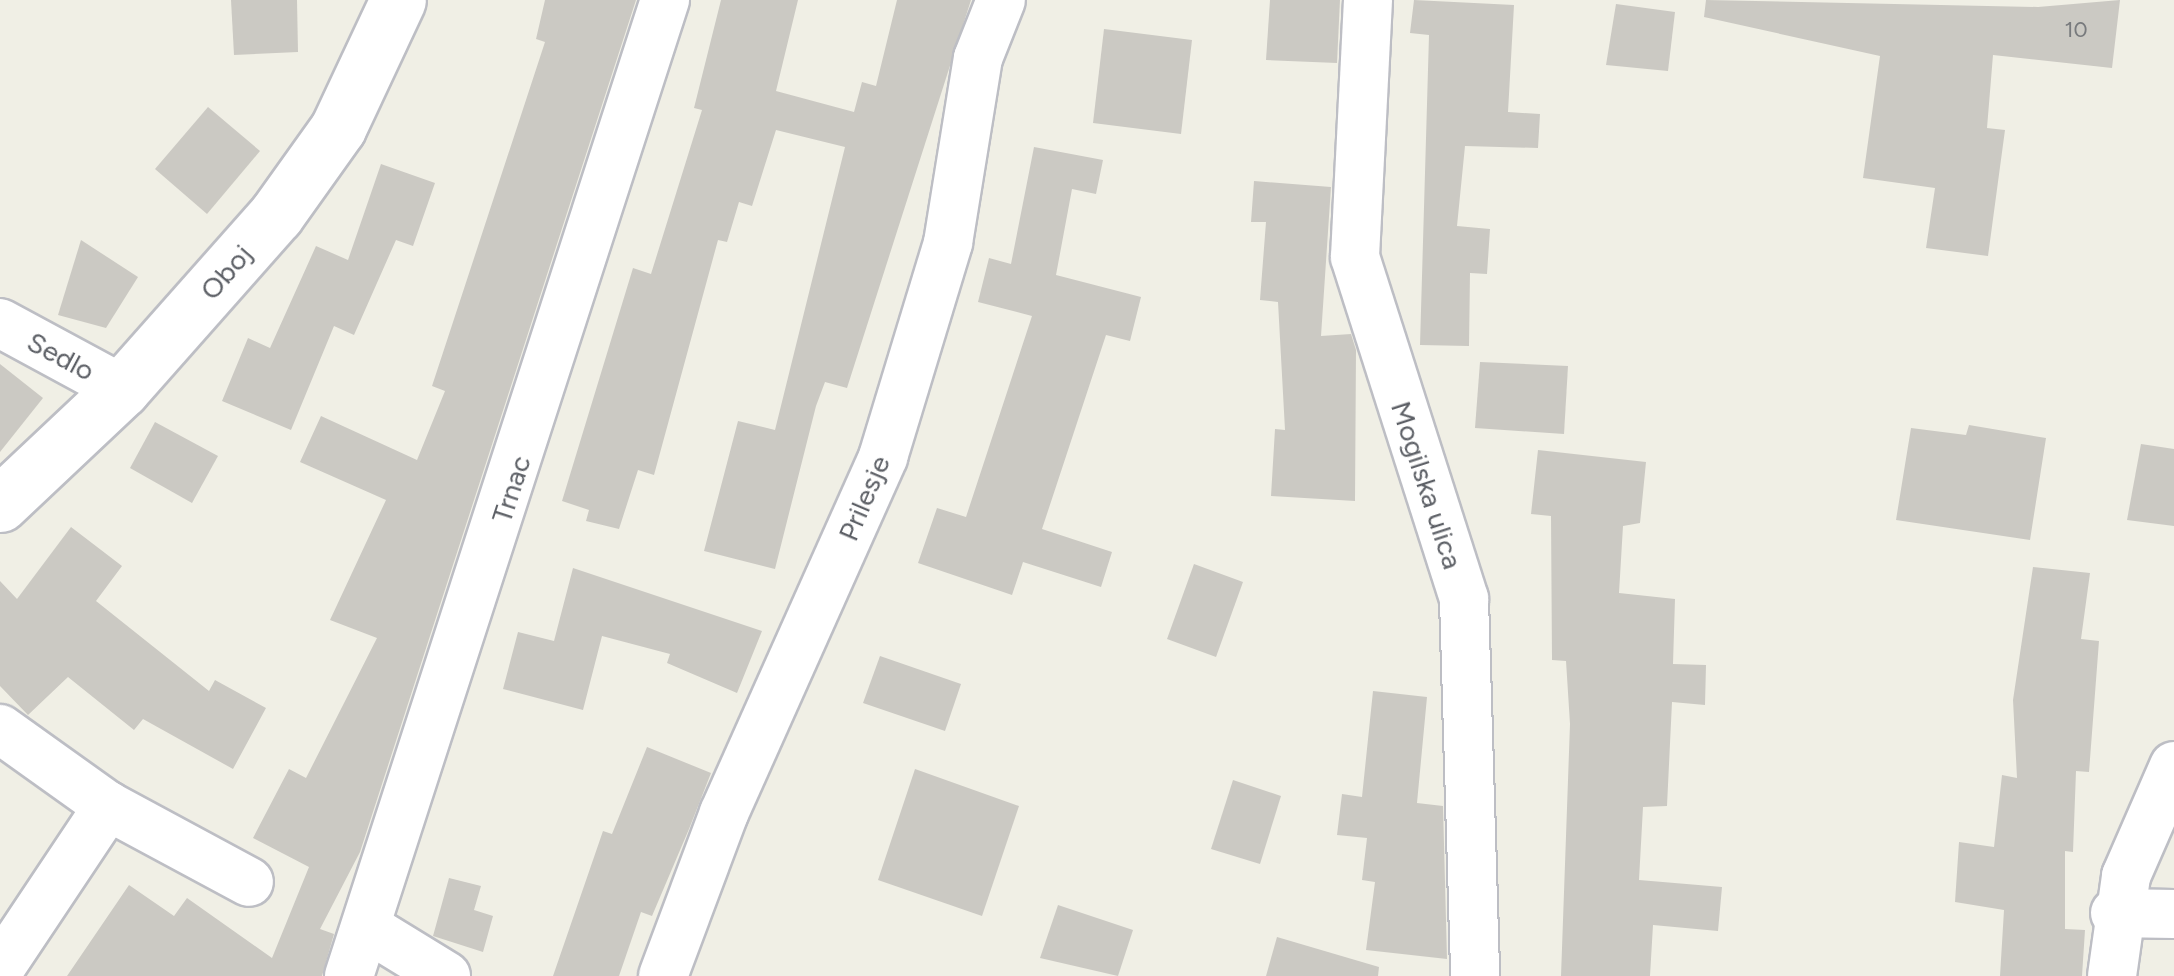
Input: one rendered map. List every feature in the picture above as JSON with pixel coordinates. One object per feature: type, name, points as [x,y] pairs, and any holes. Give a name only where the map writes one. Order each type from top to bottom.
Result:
[{"type":"street","name":"Oboj","points":[[0,504],[122,390],[328,143],[398,0]]},
{"type":"street","name":"Trnac","points":[[349,976],[372,930],[665,0]]},
{"type":"street","name":"Prilesje","points":[[664,976],[724,813],[883,457],[948,244],[978,58],[1001,0]]},
{"type":"street","name":"Mogilska ulica","points":[[1368,0],[1355,256],[1464,599],[1475,976]]},
{"type":"street","name":"Sedlo","points":[[0,324],[122,390]]},
{"type":"street","points":[[0,729],[108,806],[249,882]]},
{"type":"street","points":[[2112,976],[2116,913],[2174,766]]},
{"type":"street","points":[[0,968],[108,806]]},
{"type":"street","points":[[2116,913],[2174,914]]},
{"type":"street","points":[[372,930],[446,976]]},
{"type":"building","points":[[231,0],[297,0],[298,52],[234,55]]},
{"type":"building","points":[[545,0],[636,0],[360,852],[320,929],[334,934],[322,976],[67,976],[129,885],[174,916],[187,898],[272,958],[309,867],[253,838],[289,769],[306,778],[377,638],[330,620],[386,500],[300,462],[321,416],[417,460],[445,391],[432,386],[545,42],[536,39]]},
{"type":"building","points":[[721,0],[798,0],[776,91],[854,112],[862,82],[876,86],[897,0],[971,0],[847,388],[825,382],[816,406],[775,569],[704,551],[738,421],[775,430],[845,147],[776,130],[752,206],[739,202],[727,242],[718,240],[654,475],[638,470],[619,529],[586,521],[589,510],[562,501],[633,268],[651,274],[702,110],[694,108]]},
{"type":"building","points":[[1270,0],[1340,0],[1337,63],[1266,60]]},
{"type":"building","points":[[1414,0],[1514,5],[1508,112],[1540,114],[1538,148],[1465,146],[1457,226],[1490,229],[1487,274],[1470,273],[1469,346],[1420,345],[1429,35],[1410,33]]},
{"type":"building","points":[[1706,0],[2038,7],[2120,0],[2112,68],[1993,55],[1987,128],[2005,130],[1988,256],[1926,248],[1935,188],[1863,178],[1880,56],[1704,17]]},
{"type":"building","points":[[1616,4],[1675,12],[1668,71],[1606,65]]},
{"type":"building","points":[[1104,29],[1192,40],[1181,134],[1093,123]]},
{"type":"building","points":[[208,107],[260,151],[207,214],[155,169]]},
{"type":"building","points":[[1034,147],[1103,160],[1096,194],[1072,189],[1056,275],[1141,297],[1130,341],[1106,335],[1042,529],[1112,552],[1101,587],[1023,562],[1012,595],[918,563],[937,508],[966,517],[1032,316],[978,302],[989,258],[1011,264]]},
{"type":"building","points":[[381,164],[435,183],[413,246],[396,240],[354,335],[334,326],[291,430],[222,401],[248,338],[270,348],[316,246],[348,260]]},
{"type":"building","points":[[1254,181],[1331,187],[1321,336],[1351,334],[1356,350],[1355,501],[1271,496],[1275,429],[1285,430],[1278,302],[1260,300],[1266,222],[1251,222]]},
{"type":"building","points":[[81,240],[138,277],[106,328],[58,315]]},
{"type":"building","points":[[1480,362],[1568,366],[1564,434],[1475,428]]},
{"type":"building","points":[[0,364],[43,398],[0,452]]},
{"type":"building","points":[[155,422],[218,456],[192,503],[130,468]]},
{"type":"building","points":[[1969,425],[2046,438],[2030,540],[1896,520],[1911,428],[1966,435]]},
{"type":"building","points":[[2141,444],[2174,449],[2174,526],[2127,520]]},
{"type":"building","points":[[1538,450],[1646,462],[1640,523],[1623,526],[1619,593],[1675,599],[1673,664],[1706,665],[1705,705],[1672,702],[1667,806],[1643,807],[1639,880],[1722,887],[1718,931],[1653,925],[1650,976],[1561,976],[1570,724],[1566,661],[1552,660],[1551,516],[1531,514]]},
{"type":"building","points":[[71,527],[122,566],[96,601],[209,691],[215,680],[266,708],[233,769],[143,719],[134,730],[68,677],[28,715],[0,686],[0,581],[17,599]]},
{"type":"building","points":[[1194,564],[1243,582],[1216,657],[1167,639]]},
{"type":"building","points":[[2033,567],[2090,573],[2081,639],[2099,641],[2089,772],[2076,771],[2073,852],[2065,851],[2065,929],[2085,930],[2082,976],[2000,976],[2004,910],[1955,902],[1959,842],[1994,847],[2002,775],[2017,778],[2013,700]]},
{"type":"building","points":[[573,568],[762,631],[737,693],[667,663],[670,654],[602,636],[583,710],[503,689],[518,632],[554,641]]},
{"type":"building","points":[[880,656],[961,684],[945,731],[863,703]]},
{"type":"building","points":[[1373,691],[1427,697],[1417,803],[1443,806],[1447,959],[1366,950],[1375,882],[1362,880],[1367,838],[1337,835],[1342,794],[1362,797]]},
{"type":"building","points":[[647,747],[711,773],[689,829],[652,916],[641,912],[619,976],[553,976],[603,831],[612,834]]},
{"type":"building","points":[[915,769],[1019,806],[982,916],[878,880]]},
{"type":"building","points":[[1233,780],[1281,796],[1260,864],[1211,849]]},
{"type":"building","points":[[449,878],[481,886],[474,910],[493,916],[483,952],[433,936]]},
{"type":"building","points":[[1058,905],[1133,930],[1118,976],[1040,958]]},
{"type":"building","points":[[1277,937],[1379,967],[1378,976],[1266,976]]}]
